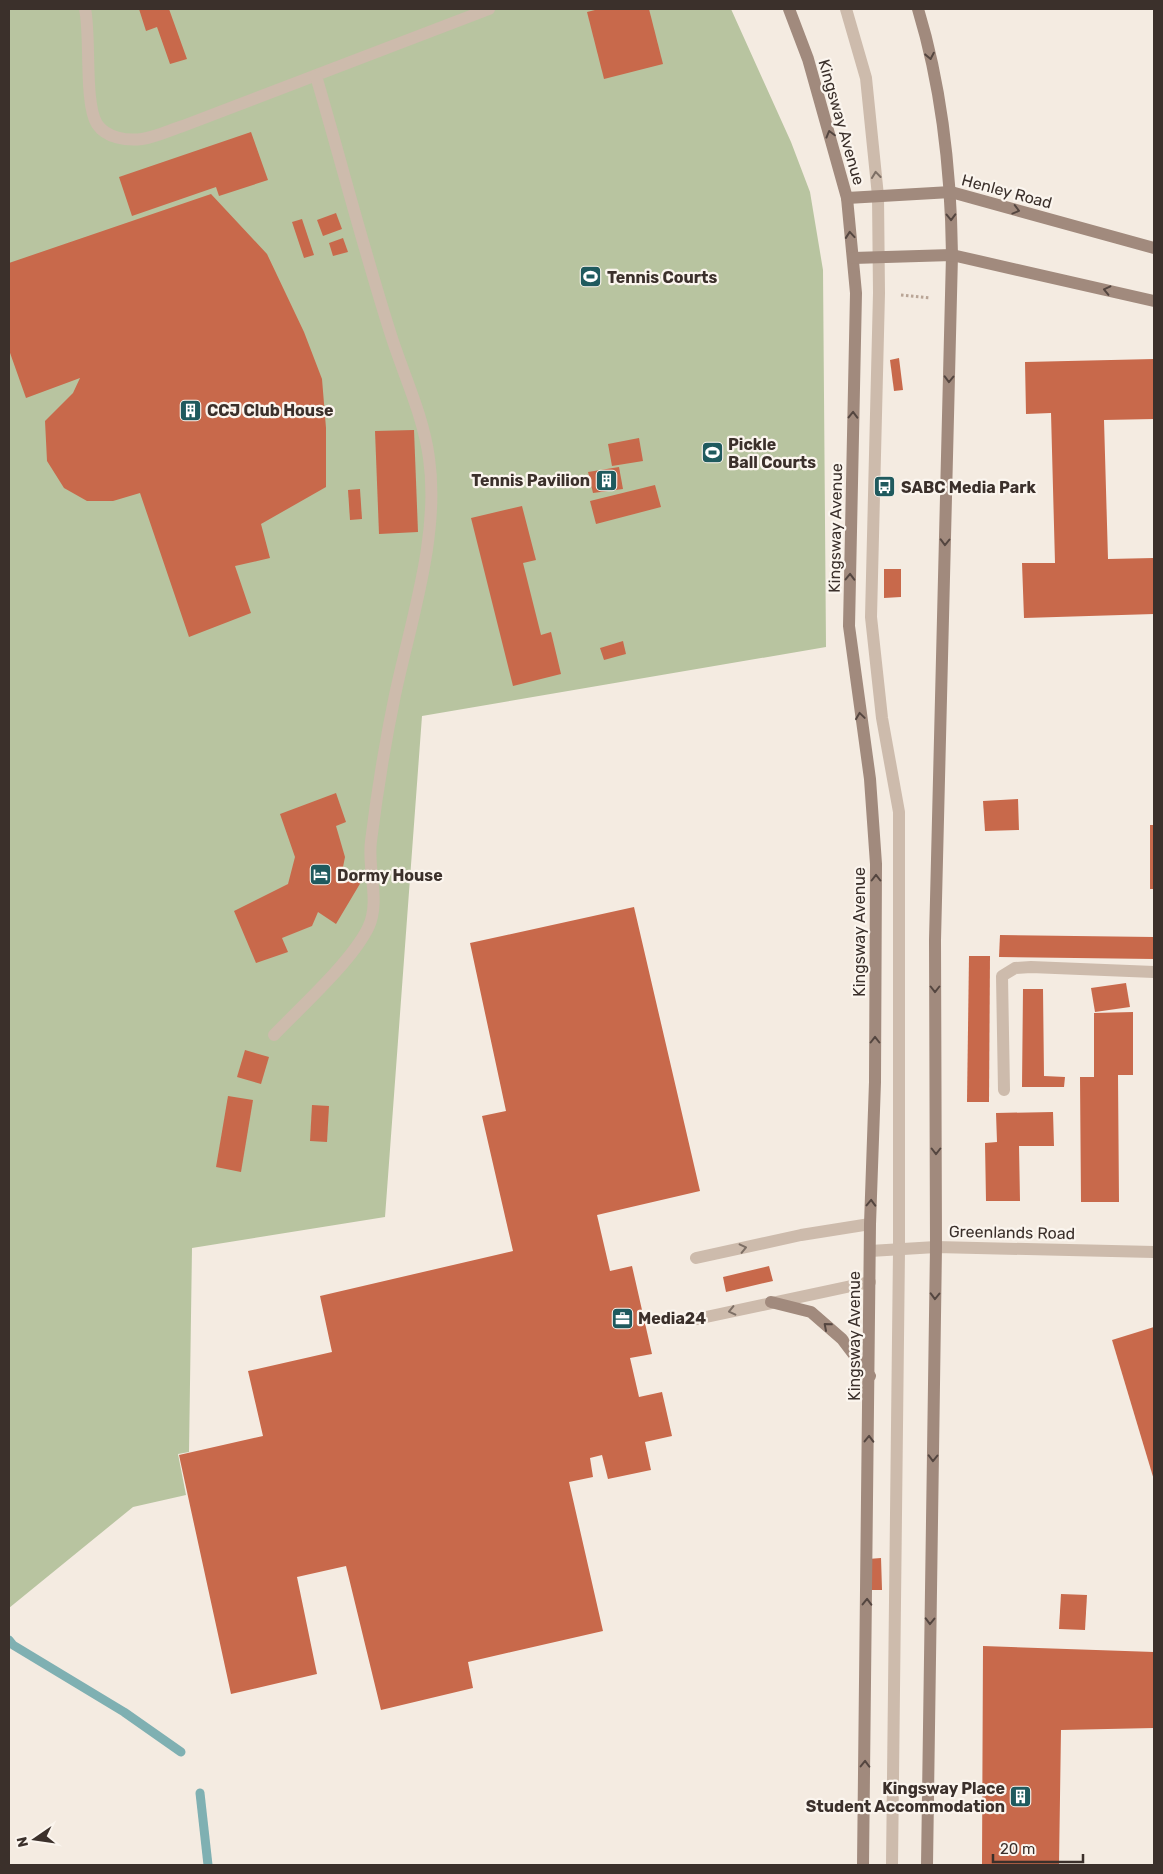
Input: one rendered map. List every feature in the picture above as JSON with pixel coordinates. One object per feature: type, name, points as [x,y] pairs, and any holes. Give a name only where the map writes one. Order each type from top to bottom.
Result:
[{"type":"main road","name":"Kingsway Avenue","points":[[789,9],[808,59],[847,198],[856,293],[849,626],[870,779],[876,864],[875,1082],[870,1224],[870,1376],[863,1865]]},
{"type":"main road","points":[[918,9],[927,38],[940,106],[951,192],[952,255],[935,940],[936,1247],[927,1865]]},
{"type":"main road","name":"Henley Road","points":[[847,198],[951,192],[1154,248]]},
{"type":"main road","points":[[853,258],[952,255],[1154,301]]},
{"type":"main road","points":[[771,1302],[811,1312],[842,1339],[870,1376]]},
{"type":"street","points":[[85,9],[92,107],[96,123],[103,131],[115,137],[132,140],[144,139],[316,76],[489,9]]},
{"type":"street","points":[[846,9],[866,78],[878,196],[879,294],[872,617],[882,718],[899,812],[899,1251],[892,1865]]},
{"type":"street","points":[[274,1035],[328,979],[358,944],[370,925],[373,903],[370,845],[395,695],[416,612],[432,496],[429,458],[419,413],[390,334],[316,76]]},
{"type":"street","points":[[1004,1090],[1002,976],[1008,971],[1031,967],[1154,972]]},
{"type":"street","points":[[696,1258],[801,1235],[870,1224]]},
{"type":"street","name":"Greenlands Road","points":[[870,1252],[936,1247],[1154,1252]]},
{"type":"street","points":[[692,1320],[870,1282]]},
{"type":"green space","points":[[9,9],[731,9],[791,142],[810,192],[823,270],[826,647],[422,716],[385,1217],[192,1248],[189,1452],[178,1454],[186,1495],[133,1507],[9,1608]]},
{"type":"building","points":[[139,9],[169,9],[187,59],[170,64],[157,27],[146,31]]},
{"type":"building","points":[[599,9],[649,9],[663,64],[604,79],[587,12]]},
{"type":"building","points":[[251,132],[268,180],[219,196],[216,187],[132,216],[119,177]]},
{"type":"building","name":"CCJ Club House","points":[[211,194],[267,254],[304,332],[322,379],[326,428],[326,487],[261,524],[270,558],[235,566],[251,613],[189,637],[140,493],[113,501],[87,501],[64,488],[47,461],[45,421],[73,393],[80,378],[26,398],[9,350],[9,263]]},
{"type":"building","points":[[336,213],[342,229],[323,236],[317,220]]},
{"type":"building","points":[[302,219],[314,255],[304,258],[292,222]]},
{"type":"building","points":[[343,238],[348,252],[333,256],[329,243]]},
{"type":"building","points":[[899,358],[903,390],[894,391],[890,360]]},
{"type":"building","points":[[1154,359],[1154,419],[1104,420],[1108,559],[1154,558],[1154,614],[1024,618],[1022,563],[1055,563],[1051,413],[1026,414],[1025,362]]},
{"type":"building","points":[[414,430],[418,532],[379,534],[375,431]]},
{"type":"building","points":[[639,438],[643,461],[612,466],[608,444]]},
{"type":"building","name":"Tennis Pavilion","points":[[619,467],[623,489],[593,493],[588,472]]},
{"type":"building","points":[[655,485],[661,507],[596,524],[590,501]]},
{"type":"building","points":[[360,489],[362,519],[350,520],[348,490]]},
{"type":"building","points":[[522,506],[536,560],[523,563],[541,635],[551,632],[561,674],[513,686],[471,518]]},
{"type":"building","points":[[884,569],[901,569],[901,597],[884,598]]},
{"type":"building","points":[[623,641],[626,654],[604,660],[600,648]]},
{"type":"building","name":"Dormy House","points":[[336,793],[346,822],[336,826],[345,857],[343,867],[361,882],[336,924],[318,912],[312,926],[282,938],[288,952],[256,963],[234,911],[288,884],[295,857],[280,814]]},
{"type":"building","points":[[1018,799],[1019,830],[985,831],[983,801]]},
{"type":"building","points":[[1150,825],[1154,825],[1154,889],[1150,889]]},
{"type":"building","points":[[634,907],[700,1191],[597,1215],[610,1271],[632,1266],[652,1354],[630,1358],[639,1397],[662,1392],[672,1436],[645,1442],[651,1470],[608,1479],[602,1455],[590,1458],[593,1477],[569,1482],[603,1631],[468,1662],[473,1688],[381,1710],[346,1566],[297,1577],[317,1674],[231,1694],[179,1455],[263,1436],[248,1371],[332,1352],[320,1296],[513,1251],[482,1116],[506,1111],[470,943]]},
{"type":"building","points":[[1000,935],[1154,937],[1154,959],[999,957]]},
{"type":"building","points":[[969,956],[990,956],[989,1102],[967,1102]]},
{"type":"building","points":[[1126,983],[1130,1007],[1095,1012],[1091,988]]},
{"type":"building","points":[[1023,989],[1043,989],[1044,1076],[1065,1077],[1064,1087],[1022,1087]]},
{"type":"building","points":[[1133,1012],[1133,1075],[1118,1075],[1119,1202],[1081,1202],[1080,1077],[1094,1077],[1094,1013]]},
{"type":"building","points":[[245,1050],[269,1057],[261,1084],[237,1077]]},
{"type":"building","points":[[228,1096],[253,1100],[241,1172],[216,1167]]},
{"type":"building","points":[[312,1105],[329,1106],[327,1142],[310,1141]]},
{"type":"building","points":[[1053,1112],[1054,1146],[1019,1146],[1020,1201],[986,1201],[985,1143],[997,1142],[996,1113]]},
{"type":"building","points":[[769,1266],[773,1281],[726,1292],[723,1277]]},
{"type":"building","points":[[1154,1327],[1154,1480],[1112,1340]]},
{"type":"building","points":[[881,1558],[882,1590],[869,1590],[868,1559]]},
{"type":"building","points":[[1061,1594],[1087,1595],[1085,1630],[1059,1629]]},
{"type":"building","name":"Kingsway Place Student Accommodation","points":[[983,1646],[1154,1652],[1154,1728],[1061,1730],[1059,1865],[982,1865]]},
{"type":"waterway","points":[[9,1640],[13,1645],[124,1712],[181,1752]]},
{"type":"waterway","points":[[200,1793],[208,1865]]},
{"type":"place","name":"Tennis Courts","points":[[591,277]]},
{"type":"place","name":"CCJ Club House","points":[[191,410]]},
{"type":"place","name":"Pickle Ball Courts","points":[[712,453]]},
{"type":"place","name":"Tennis Pavilion","points":[[606,480]]},
{"type":"place","name":"SABC Media Park","points":[[885,487]]},
{"type":"place","name":"Dormy House","points":[[321,875]]},
{"type":"place","name":"Media24","points":[[622,1318]]},
{"type":"place","name":"Kingsway Place Student Accommodation","points":[[1021,1797]]}]
